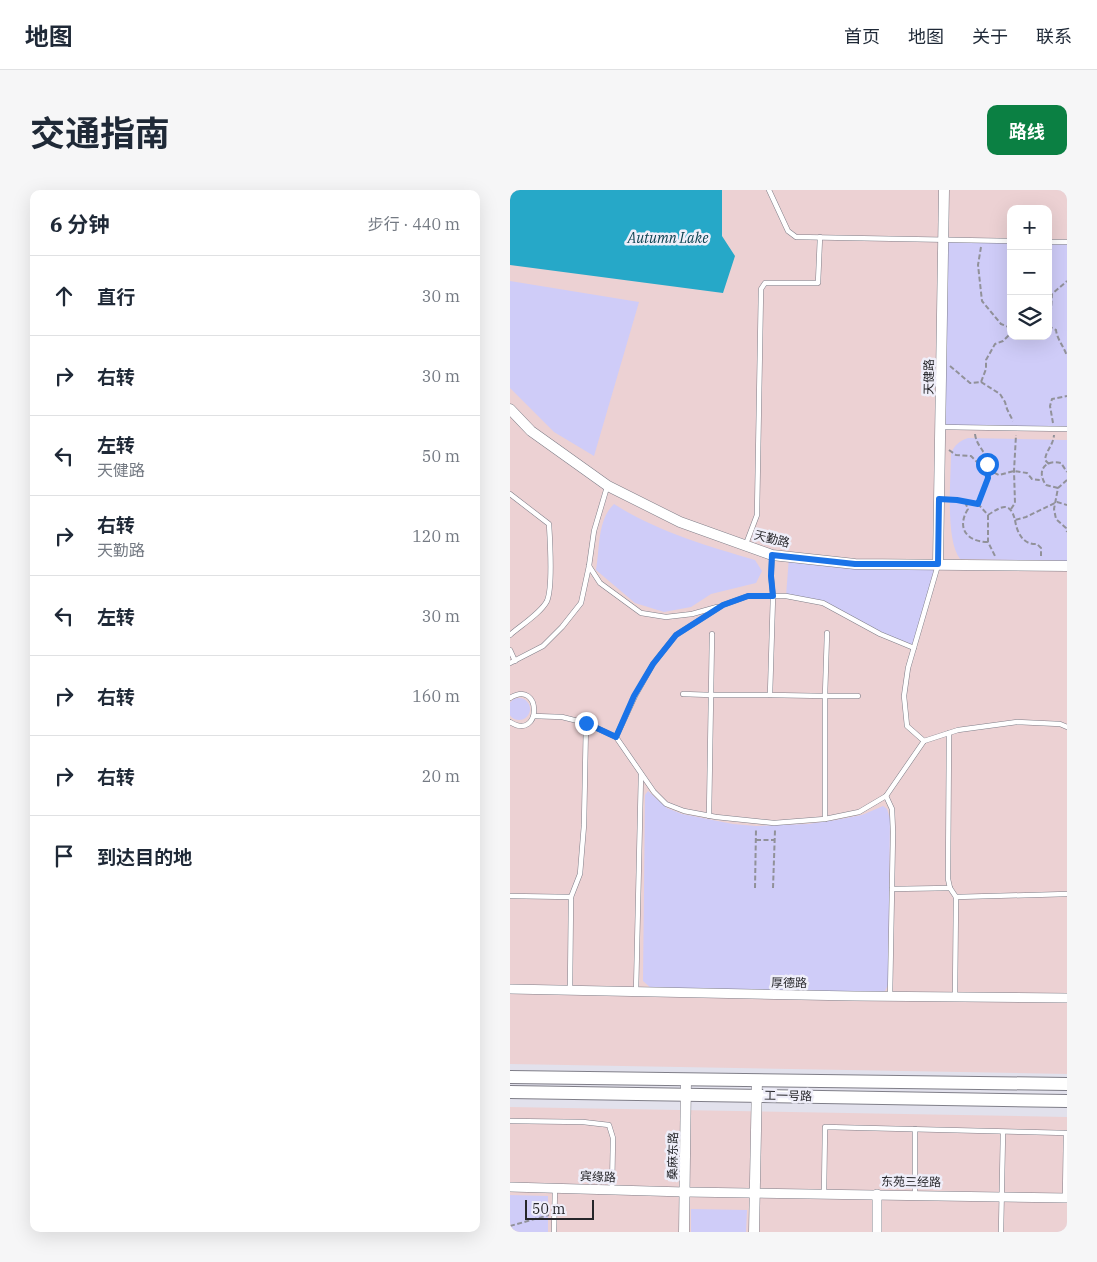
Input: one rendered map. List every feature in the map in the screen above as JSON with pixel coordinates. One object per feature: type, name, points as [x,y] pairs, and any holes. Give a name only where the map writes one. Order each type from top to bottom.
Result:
[{"type":"main road","name":"工一号路","points":[[510,1077],[1067,1084]]},
{"type":"main road","name":"工一号路","points":[[510,1092],[1067,1101]]},
{"type":"street","name":"天健路","points":[[938,564],[944,190]]},
{"type":"street","name":"天勤路","points":[[510,409],[531,431],[608,486],[680,522],[772,555],[855,564],[1067,566]]},
{"type":"street","name":"厚德路","points":[[510,989],[890,997],[1067,998]]},
{"type":"street","name":"桑麻东路","points":[[684,1232],[686,1080]]},
{"type":"street","points":[[754,1232],[757,1080]]},
{"type":"street","name":"宾缘路","points":[[510,1187],[754,1192]]},
{"type":"street","name":"东苑三经路","points":[[754,1192],[1066,1198]]},
{"type":"street","points":[[877,1194],[877,1232]]},
{"type":"lane","points":[[769,190],[788,231],[796,236],[1007,241]]},
{"type":"lane","points":[[746,545],[757,515],[761,289],[764,283],[818,283],[820,237]]},
{"type":"lane","points":[[1052,242],[1067,242]]},
{"type":"lane","points":[[940,427],[1067,429]]},
{"type":"lane","points":[[510,650],[512,662],[543,646],[562,628],[581,602],[594,530],[608,486]]},
{"type":"lane","points":[[510,494],[549,524],[550,540],[550,579],[547,601],[529,620],[510,634]]},
{"type":"lane","points":[[770,695],[773,596],[771,576],[772,555]]},
{"type":"lane","points":[[924,741],[907,726],[904,696],[908,668],[938,564]]},
{"type":"lane","points":[[589,566],[600,583],[641,613],[666,617],[692,614],[748,596],[786,596],[823,603],[880,634],[914,648]]},
{"type":"lane","points":[[616,737],[634,696],[653,664],[676,635],[723,605]]},
{"type":"lane","points":[[825,819],[827,633]]},
{"type":"lane","points":[[709,816],[712,634]]},
{"type":"lane","points":[[510,698],[520,694],[528,697],[534,704],[534,716]]},
{"type":"lane","points":[[683,694],[858,696]]},
{"type":"lane","points":[[510,722],[515,725],[524,725],[534,716],[562,717],[586,723],[616,737],[654,792],[666,804],[684,811],[709,816],[775,823],[825,819],[859,812],[886,796],[924,741],[958,730],[1017,722],[1067,726]]},
{"type":"lane","points":[[570,990],[571,897],[580,874],[584,825],[586,723]]},
{"type":"lane","points":[[949,733],[948,879],[950,888],[956,897],[955,997]]},
{"type":"lane","points":[[636,992],[641,772]]},
{"type":"lane","points":[[886,796],[892,810],[890,997]]},
{"type":"lane","points":[[892,888],[950,888]]},
{"type":"lane","points":[[956,897],[1067,894]]},
{"type":"lane","points":[[510,896],[571,897]]},
{"type":"lane","points":[[510,1121],[583,1122],[609,1125],[613,1138],[612,1190]]},
{"type":"lane","points":[[824,1193],[825,1127],[1067,1133],[1066,1198]]},
{"type":"lane","points":[[914,1195],[915,1130]]},
{"type":"lane","points":[[1001,1232],[1002,1132]]},
{"type":"lane","points":[[554,1232],[555,1188]]},
{"type":"path","points":[[982,240],[978,265],[982,301],[1001,324],[1007,326]]},
{"type":"path","points":[[1052,295],[1067,281]]},
{"type":"path","points":[[1052,328],[1056,330],[1057,337],[1067,356]]},
{"type":"path","points":[[981,382],[986,369],[986,360],[995,344],[1007,337]]},
{"type":"path","points":[[941,360],[970,383],[981,382],[1000,394],[1005,402],[1006,410],[1012,417],[1016,428],[1015,503],[1011,509]]},
{"type":"path","points":[[1049,464],[1045,460],[1046,452],[1053,445],[1055,429],[1050,406],[1052,399],[1067,396]]},
{"type":"path","points":[[976,428],[977,443],[985,456],[988,470],[988,478],[978,504]]},
{"type":"path","points":[[940,447],[956,454],[971,456],[982,467],[999,475],[1014,470],[1028,473],[1032,478],[1039,480],[1041,477]]},
{"type":"path","points":[[1058,488],[1046,485],[1041,477],[1041,472],[1049,464],[1058,462],[1067,470]]},
{"type":"path","points":[[1067,480],[1058,488],[1054,504],[1056,519],[1066,528],[1067,532]]},
{"type":"path","points":[[939,499],[978,504],[988,515],[988,542],[995,554],[996,565]]},
{"type":"path","points":[[965,502],[968,509],[963,517],[964,527],[971,539],[976,542],[988,542]]},
{"type":"path","points":[[1015,520],[1054,504],[1061,503],[1067,505]]},
{"type":"path","points":[[988,515],[999,508],[1008,507],[1011,509]]},
{"type":"path","points":[[1011,509],[1017,530],[1023,540],[1033,545],[1037,544],[1041,548],[1040,566]]},
{"type":"path","points":[[755,888],[756,821]]},
{"type":"path","points":[[773,888],[775,823]]},
{"type":"path","points":[[756,840],[775,840]]},
{"type":"path","points":[[510,1226],[555,1213]]},
{"type":"shaded area","points":[[510,190],[1067,190],[1067,1074],[510,1064]]},
{"type":"shaded area","points":[[943,240],[1007,241],[1007,340],[1052,340],[1052,242],[1067,242],[1067,429],[940,427]]},
{"type":"shaded area","points":[[510,281],[639,302],[594,456],[554,432],[510,388]]},
{"type":"shaded area","points":[[968,438],[1067,440],[1067,561],[960,559],[952,538],[951,453],[962,440]]},
{"type":"shaded area","points":[[614,504],[664,530],[755,560],[762,571],[756,583],[711,594],[691,607],[664,612],[635,603],[596,570],[602,526]]},
{"type":"shaded area","points":[[789,557],[938,564],[914,648],[880,634],[823,603],[786,596]]},
{"type":"shaded area","points":[[519,698],[527,701],[530,709],[527,717],[519,720],[511,717],[508,709],[511,701]]},
{"type":"shaded area","points":[[648,791],[667,808],[682,814],[733,824],[756,826],[808,824],[862,815],[883,806],[887,809],[890,819],[888,985],[885,991],[881,993],[652,989],[643,981],[645,795]]},
{"type":"shaded area","points":[[510,1107],[1067,1117],[1067,1232],[510,1232]]},
{"type":"shaded area","points":[[510,1195],[548,1196],[548,1232],[510,1232]]},
{"type":"shaded area","points":[[691,1209],[747,1210],[746,1232],[691,1232]]},
{"type":"water","name":"Autumn Lake","points":[[510,190],[722,190],[722,236],[735,256],[723,293],[510,265]]},
{"type":"route","points":[[586,723],[616,737],[634,696],[653,664],[676,635],[723,605],[748,596],[773,596],[771,576],[772,555],[855,564],[938,564],[939,499],[978,504],[988,478],[987,464]]}]
